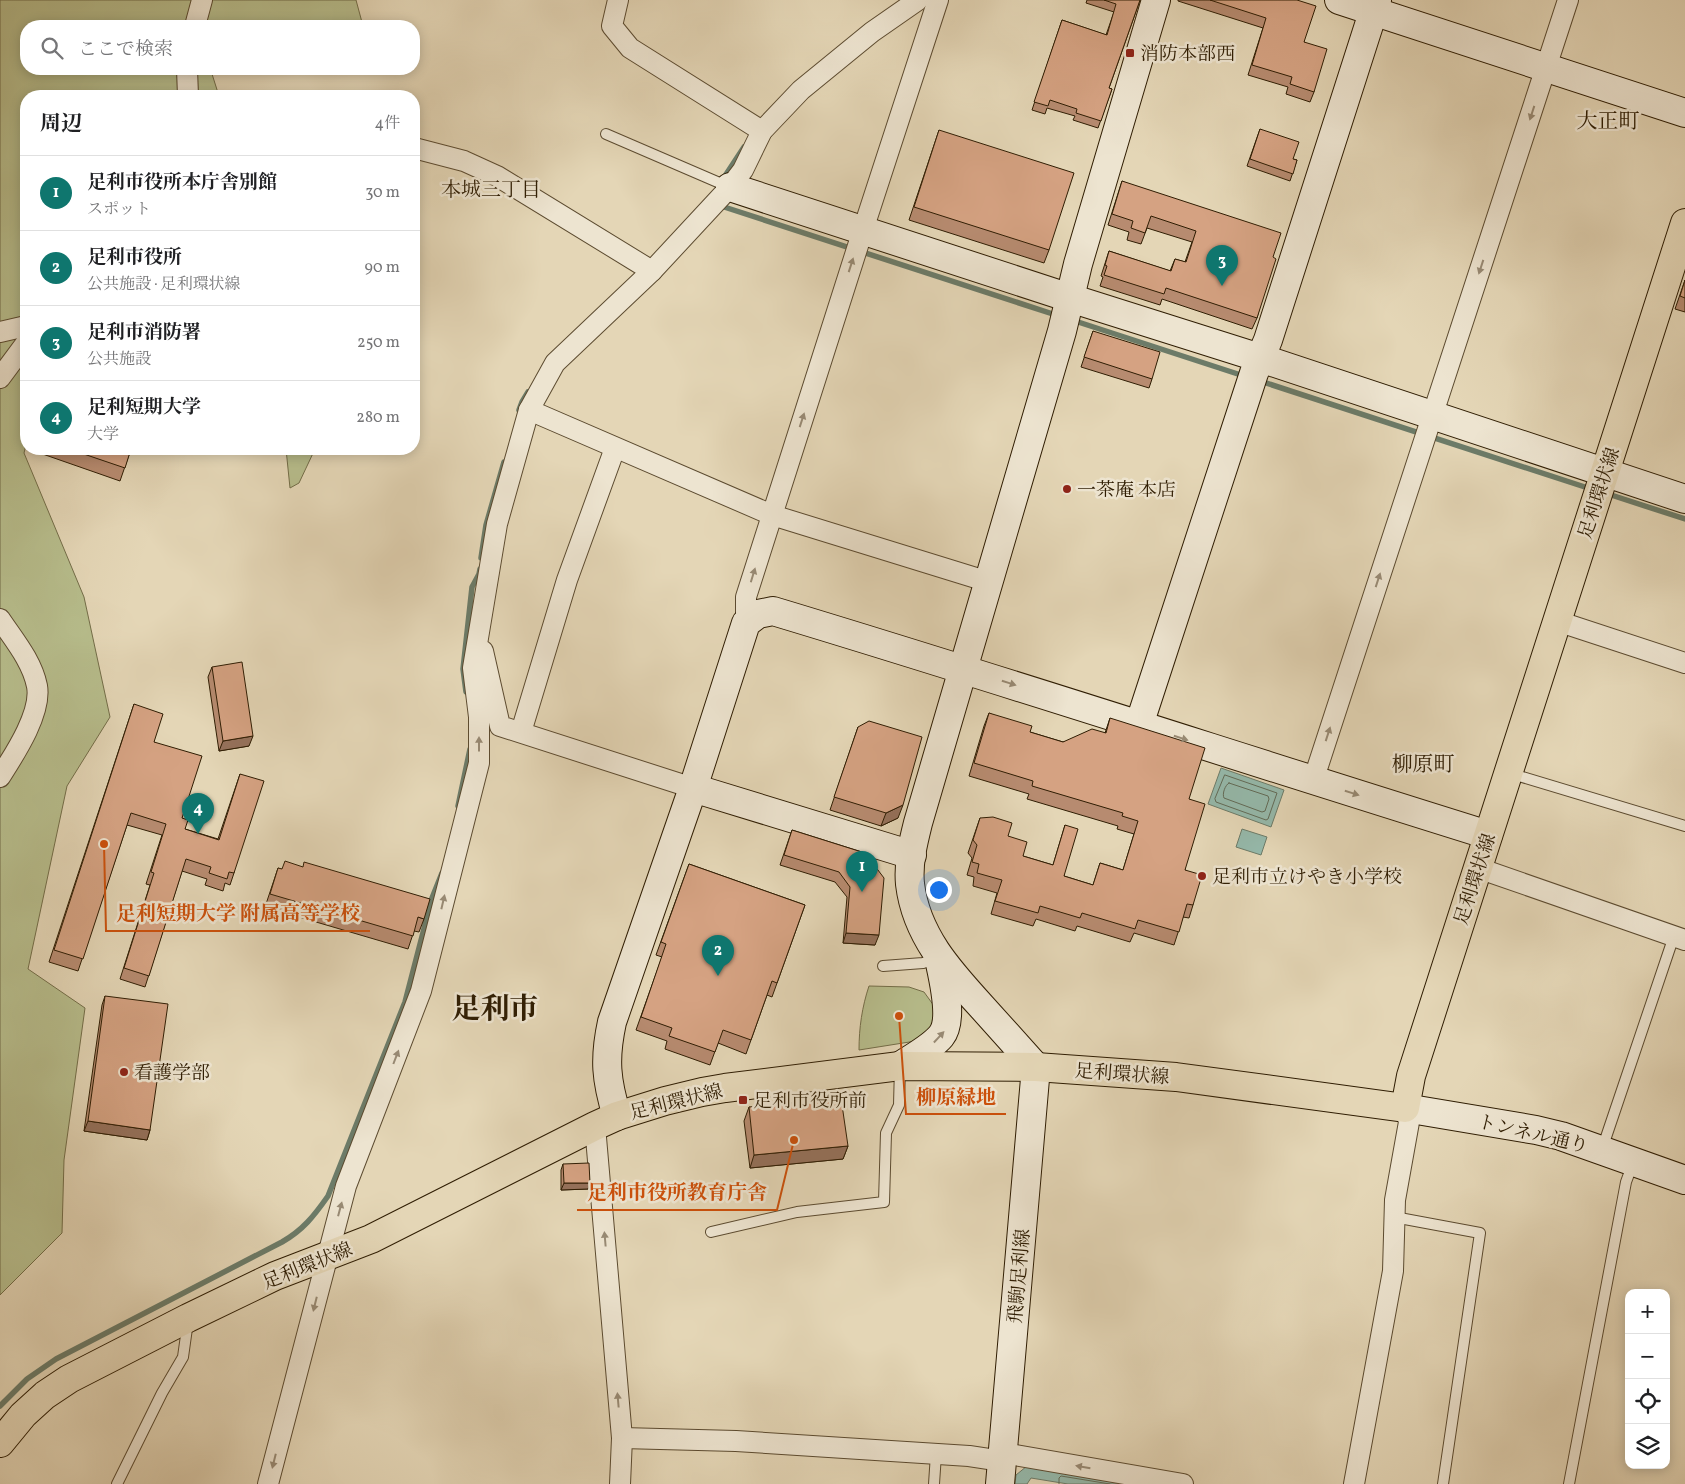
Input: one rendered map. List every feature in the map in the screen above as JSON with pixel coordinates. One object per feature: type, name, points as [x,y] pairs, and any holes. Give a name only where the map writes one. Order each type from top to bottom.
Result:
[{"type":"main road","name":"足利環状線","points":[[0,1443],[23,1415],[45,1395],[69,1379],[188,1318],[276,1276],[371,1238],[606,1121],[665,1101],[725,1088],[900,1066],[1036,1068],[1184,1078],[1405,1108],[1410,1076],[1685,223]]},
{"type":"street","points":[[197,20],[202,0]]},
{"type":"street","points":[[618,0],[612,26],[630,48],[762,130]]},
{"type":"street","points":[[268,1484],[346,1186],[421,991],[479,763],[479,717],[473,668],[497,524],[528,410],[555,363],[652,271],[730,187],[743,170],[762,130],[800,90],[872,32],[918,0]]},
{"type":"street","points":[[620,1484],[622,1438],[606,1121],[609,1091],[606,1048],[612,1022],[693,788],[746,623],[746,597],[938,0]]},
{"type":"street","points":[[1036,1068],[939,958],[931,946],[916,911],[910,883],[912,855],[918,823],[989,582],[1078,264],[1156,0]]},
{"type":"street","points":[[1339,0],[1375,6],[1685,113]]},
{"type":"street","points":[[1313,781],[1568,0]]},
{"type":"street","points":[[1140,725],[1260,358],[1268,340],[1375,6]]},
{"type":"street","points":[[188,75],[188,90]]},
{"type":"street","points":[[420,150],[464,161],[497,176],[652,271]]},
{"type":"street","points":[[730,187],[1260,358],[1604,474],[1685,499]]},
{"type":"street","points":[[0,332],[20,327]]},
{"type":"street","points":[[0,378],[20,351]]},
{"type":"street","points":[[528,410],[772,514],[989,582]]},
{"type":"street","points":[[521,732],[567,580],[615,448]]},
{"type":"street","points":[[746,623],[758,614],[773,611],[963,668],[1313,781],[1488,835]]},
{"type":"street","points":[[0,619],[26,659],[37,687],[35,710],[19,747],[0,777]]},
{"type":"street","points":[[1557,621],[1685,663]]},
{"type":"street","points":[[479,634],[500,726],[912,855]]},
{"type":"street","points":[[1478,868],[1680,938]]},
{"type":"street","points":[[900,1066],[936,1040],[947,1027],[946,1000],[939,958]]},
{"type":"street","name":"飛駒足利線","points":[[1002,1466],[1036,1068]]},
{"type":"street","points":[[1354,1484],[1393,1271],[1395,1200],[1409,1122],[1405,1108]]},
{"type":"street","name":"トンネル通り","points":[[1405,1108],[1561,1136],[1685,1180]]},
{"type":"street","points":[[622,1438],[736,1441],[936,1454],[1002,1466],[1183,1484]]},
{"type":"lane","points":[[606,134],[730,187]]},
{"type":"lane","points":[[1508,772],[1685,826]]},
{"type":"lane","points":[[1602,1150],[1680,938]]},
{"type":"lane","points":[[883,966],[923,963],[939,958]]},
{"type":"lane","points":[[711,1232],[797,1212],[884,1202],[886,1133],[899,1105],[900,1066]]},
{"type":"lane","points":[[1569,1484],[1626,1182],[1633,1162]]},
{"type":"lane","points":[[1394,1217],[1480,1233],[1443,1484]]},
{"type":"lane","points":[[117,1484],[162,1393],[183,1357],[188,1318]]},
{"type":"lane","points":[[934,1484],[936,1454]]},
{"type":"green space","points":[[0,0],[356,0],[361,20],[20,20],[20,75],[212,75],[217,90],[20,90],[20,455],[25,455],[84,597],[110,717],[67,786],[28,969],[85,1008],[64,1160],[62,1233],[0,1295]]},
{"type":"green space","points":[[287,455],[312,455],[299,483],[290,488]]},
{"type":"green space","points":[[869,986],[909,987],[924,992],[937,1010],[937,1022],[922,1040],[859,1050],[861,1018]]},
{"type":"water","points":[[1221,768],[1284,790],[1271,827],[1208,804]]},
{"type":"water","points":[[1242,829],[1267,837],[1261,855],[1236,847]]},
{"type":"water","points":[[1027,1466],[1141,1484],[1068,1484],[1031,1478],[1027,1484],[1015,1484],[1016,1475]]},
{"type":"building","points":[[1104,0],[1140,0],[1109,88],[1112,89],[1101,121],[1076,113],[1077,109],[1050,100],[1048,106],[1034,102],[1062,20],[1107,35],[1116,4]]},
{"type":"building","points":[[1210,0],[1297,0],[1316,6],[1304,42],[1327,49],[1314,92],[1290,84],[1292,77],[1252,65],[1266,18]]},
{"type":"building","points":[[1260,129],[1299,142],[1293,159],[1297,160],[1293,174],[1250,159]]},
{"type":"building","points":[[939,130],[1074,173],[1049,250],[914,207]]},
{"type":"building","points":[[1122,181],[1281,233],[1273,257],[1276,259],[1257,318],[1166,288],[1164,294],[1104,275],[1109,251],[1171,271],[1175,259],[1186,262],[1196,231],[1151,216],[1145,233],[1131,228],[1133,221],[1112,214]]},
{"type":"building","points":[[1685,280],[1685,298],[1680,296]]},
{"type":"building","points":[[1093,331],[1160,352],[1152,379],[1084,357]]},
{"type":"building","points":[[87,455],[129,455],[125,468]]},
{"type":"building","points":[[242,662],[253,736],[223,741],[212,667]]},
{"type":"building","points":[[134,704],[163,714],[154,742],[202,756],[182,818],[188,820],[185,829],[219,840],[240,774],[264,781],[234,873],[229,872],[227,879],[209,873],[211,867],[186,859],[149,976],[124,968],[154,873],[151,872],[166,824],[131,813],[83,959],[54,950]]},
{"type":"building","points":[[989,713],[1032,726],[1030,732],[1063,742],[1092,729],[1106,733],[1110,718],[1205,748],[1189,799],[1205,804],[1185,870],[1202,875],[1193,905],[1187,904],[1179,932],[1138,920],[1135,929],[1082,913],[1080,918],[1040,906],[1038,913],[995,901],[1002,880],[977,873],[979,864],[972,862],[977,845],[973,840],[980,818],[993,817],[1012,823],[1008,836],[1027,842],[1023,856],[1053,865],[1065,825],[1078,829],[1064,876],[1093,885],[1100,863],[1123,870],[1138,821],[1122,816],[1123,813],[1032,786],[1033,781],[974,763]]},
{"type":"building","points":[[869,721],[922,737],[903,805],[886,813],[834,797],[858,727]]},
{"type":"building","points":[[792,830],[865,853],[884,878],[879,935],[846,933],[850,887],[839,872],[784,855]]},
{"type":"building","points":[[285,861],[303,867],[304,862],[430,899],[424,919],[418,917],[413,936],[270,894],[278,868],[282,869]]},
{"type":"building","points":[[689,864],[805,905],[777,983],[772,981],[751,1040],[723,1030],[715,1052],[669,1036],[672,1028],[641,1017],[666,944],[661,942]]},
{"type":"building","name":"看護学部","points":[[105,996],[168,1004],[150,1130],[88,1121]]},
{"type":"building","points":[[841,1098],[848,1146],[754,1155],[749,1107]]},
{"type":"building","points":[[589,1163],[590,1183],[564,1183],[563,1164]]},
{"type":"waterway","points":[[723,179],[744,147]]},
{"type":"waterway","points":[[718,205],[1059,316]]},
{"type":"waterway","points":[[1072,320],[1247,377]]},
{"type":"waterway","points":[[1260,381],[1591,489]]},
{"type":"waterway","points":[[519,410],[528,392]]},
{"type":"waterway","points":[[481,558],[486,525],[504,462]]},
{"type":"waterway","points":[[1605,493],[1685,519]]},
{"type":"waterway","points":[[466,692],[463,669],[472,587],[480,569]]},
{"type":"waterway","points":[[458,806],[470,749]]},
{"type":"waterway","points":[[0,1406],[27,1379],[56,1359],[282,1242],[296,1233],[313,1216],[328,1196],[405,1002],[432,898],[442,873]]},
{"type":"place","name":"消防本部西","points":[[1130,53]]},
{"type":"place","name":"足利市消防署","points":[[1222,286]]},
{"type":"place","name":"一茶庵 本店","points":[[1067,489]]},
{"type":"place","name":"足利短期大学","points":[[198,834]]},
{"type":"place","name":"足利短期大学 附属高等学校","points":[[104,844]]},
{"type":"place","name":"足利市立けやき小学校","points":[[1202,876]]},
{"type":"place","name":"足利市役所本庁舎別館","points":[[862,892]]},
{"type":"place","name":"足利市役所","points":[[718,976]]},
{"type":"place","name":"柳原緑地","points":[[899,1016]]},
{"type":"place","name":"看護学部","points":[[124,1072]]},
{"type":"place","name":"足利市役所前","points":[[743,1100]]},
{"type":"place","name":"足利市役所教育庁舎","points":[[794,1140]]},
{"type":"district","name":"大正町","points":[[1608,121]]},
{"type":"district","name":"本城三丁目","points":[[491,189]]},
{"type":"district","name":"柳原町","points":[[1423,764]]},
{"type":"district","name":"足利市","points":[[495,1008]]}]
